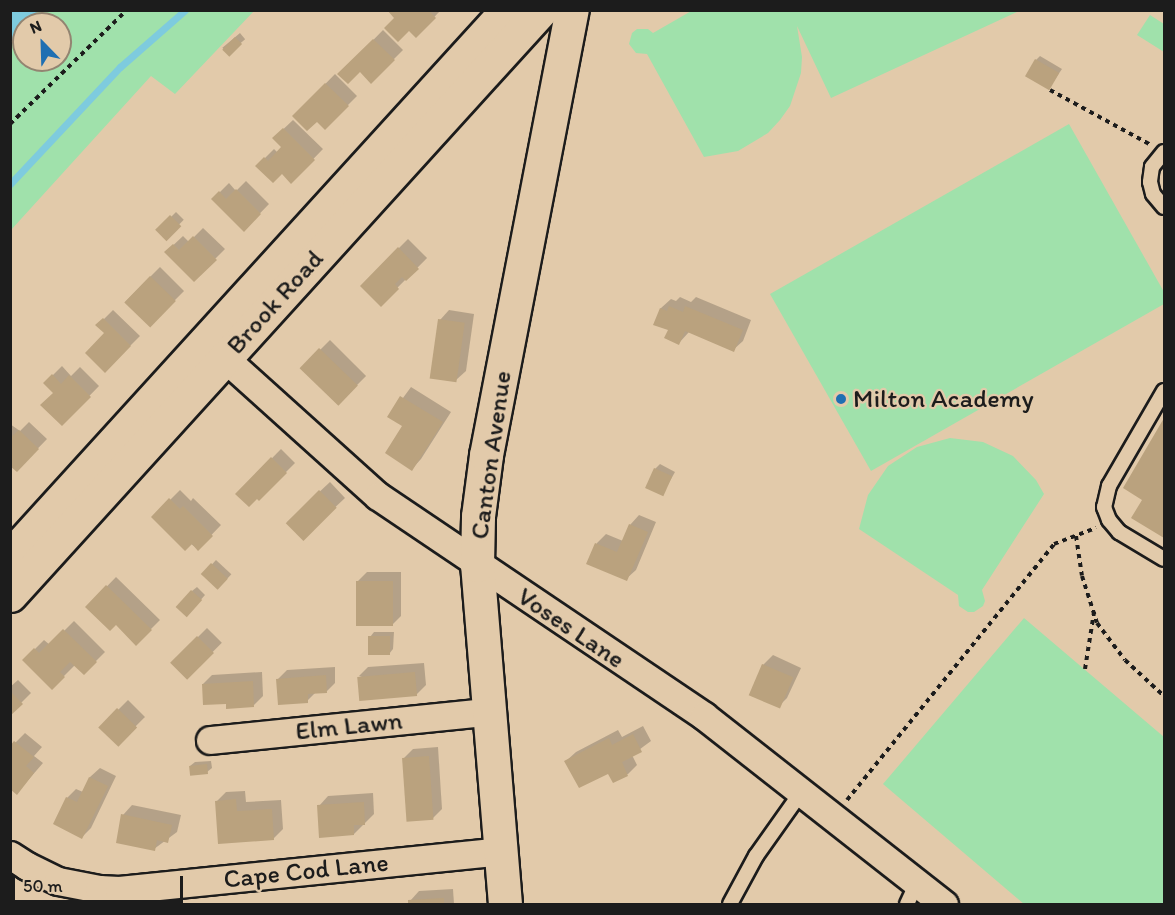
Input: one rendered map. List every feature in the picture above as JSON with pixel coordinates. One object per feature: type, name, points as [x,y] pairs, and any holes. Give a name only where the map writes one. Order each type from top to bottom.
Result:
[{"type":"main road","name":"Brook Road","points":[[10,595],[215,350],[507,10]]},
{"type":"main road","name":"Brook Road","points":[[10,556],[215,350],[541,10]]},
{"type":"main road","name":"Canton Avenue","points":[[505,904],[477,565],[478,516],[486,455],[572,10]]},
{"type":"street","name":"Voses Lane","points":[[215,350],[362,484],[477,565],[704,716],[802,791],[912,893],[944,904]]},
{"type":"street","name":"Elm Lawn","points":[[210,740],[488,712]]},
{"type":"street","name":"Cape Cod Lane","points":[[10,855],[58,881],[99,889],[119,890],[500,851]]},
{"type":"lane","points":[[1164,153],[1152,167],[1150,182],[1153,194],[1164,207]]},
{"type":"lane","points":[[1164,391],[1109,486],[1104,507],[1109,520],[1125,537],[1164,559]]},
{"type":"lane","points":[[730,904],[756,856],[802,791]]},
{"type":"path","points":[[10,124],[127,10]]},
{"type":"path","points":[[1050,90],[1164,153]]},
{"type":"path","points":[[866,777],[1054,544],[1109,520]]},
{"type":"path","points":[[1076,536],[1082,576],[1098,623],[1125,660],[1164,696]]},
{"type":"path","points":[[1085,669],[1094,612]]},
{"type":"green space","points":[[693,10],[1019,11],[831,98],[797,26],[802,57],[801,73],[790,106],[768,133],[738,151],[704,157],[647,54],[636,53],[629,44],[632,33],[637,29],[648,29],[653,33]]},
{"type":"green space","points":[[11,11],[254,11],[175,94],[151,76],[11,230]]},
{"type":"green space","points":[[1150,15],[1164,24],[1164,52],[1137,35]]},
{"type":"green space","points":[[1069,124],[1164,292],[1164,304],[871,471],[770,294]]},
{"type":"green space","points":[[950,438],[983,442],[1013,456],[1036,480],[1044,494],[982,590],[985,601],[983,606],[974,612],[968,612],[959,606],[958,595],[859,529],[868,495],[888,466],[917,447]]},
{"type":"green space","points":[[1024,618],[1164,737],[1164,904],[1024,904],[883,784]]},
{"type":"water","points":[[11,10],[38,11],[12,12],[11,46]]},
{"type":"building","points":[[387,10],[428,10],[436,18],[416,38],[409,31],[398,42],[384,28],[394,18]]},
{"type":"building","points":[[235,37],[242,44],[229,57],[222,50]]},
{"type":"building","points":[[373,39],[395,60],[371,84],[360,72],[348,84],[337,74]]},
{"type":"building","points":[[1035,59],[1059,73],[1049,90],[1025,76]]},
{"type":"building","points":[[325,83],[349,106],[325,130],[317,122],[307,131],[292,116]]},
{"type":"building","points":[[283,128],[315,160],[291,184],[282,174],[273,183],[255,166],[264,157],[268,161],[281,147],[272,138]]},
{"type":"building","points":[[236,189],[261,214],[244,232],[211,199],[219,191],[226,199]]},
{"type":"building","points":[[170,215],[181,226],[166,241],[155,230]]},
{"type":"building","points":[[193,236],[217,260],[194,282],[164,252],[173,244],[179,250]]},
{"type":"building","points":[[398,247],[419,269],[406,281],[402,277],[395,284],[399,289],[381,307],[360,286]]},
{"type":"building","points":[[150,276],[176,301],[150,328],[124,303]]},
{"type":"building","points":[[669,306],[683,312],[685,306],[743,330],[734,352],[685,331],[679,345],[664,338],[668,330],[653,325],[660,308],[667,311]]},
{"type":"building","points":[[103,318],[131,346],[105,373],[85,353],[104,333],[95,325]]},
{"type":"building","points":[[438,319],[465,323],[456,382],[430,378]]},
{"type":"building","points":[[319,348],[358,386],[338,406],[300,368]]},
{"type":"building","points":[[52,374],[61,384],[69,375],[91,397],[62,426],[40,405],[53,393],[43,383]]},
{"type":"building","points":[[400,396],[443,422],[412,471],[385,453],[402,426],[387,417]]},
{"type":"building","points":[[1164,418],[1164,538],[1131,518],[1142,500],[1123,488]]},
{"type":"building","points":[[19,430],[39,449],[17,472],[10,466],[10,438]]},
{"type":"building","points":[[271,457],[287,473],[259,501],[257,499],[249,507],[235,494]]},
{"type":"building","points":[[654,468],[672,476],[663,496],[645,488]]},
{"type":"building","points":[[319,490],[337,508],[303,541],[286,523]]},
{"type":"building","points":[[169,498],[180,509],[183,506],[213,536],[198,551],[192,544],[185,551],[151,517]]},
{"type":"building","points":[[629,524],[648,532],[627,581],[586,564],[595,543],[617,552]]},
{"type":"building","points":[[211,563],[228,579],[218,590],[201,574]]},
{"type":"building","points":[[356,581],[393,581],[393,626],[356,626]]},
{"type":"building","points":[[106,585],[152,630],[136,646],[116,625],[110,631],[85,607]]},
{"type":"building","points":[[191,590],[202,600],[187,617],[176,607]]},
{"type":"building","points":[[63,629],[97,662],[84,675],[70,662],[60,672],[65,677],[52,690],[22,660],[34,648],[39,653]]},
{"type":"building","points":[[197,636],[214,653],[187,680],[170,663]]},
{"type":"building","points":[[368,636],[390,636],[390,655],[368,655]]},
{"type":"building","points":[[762,664],[793,677],[780,709],[749,695]]},
{"type":"building","points":[[415,672],[417,696],[359,701],[357,677]]},
{"type":"building","points":[[326,675],[327,693],[308,694],[308,703],[278,705],[276,679]]},
{"type":"building","points":[[253,681],[254,707],[226,709],[226,704],[203,705],[202,684]]},
{"type":"building","points":[[10,691],[23,704],[10,716]]},
{"type":"building","points":[[117,708],[137,727],[118,747],[98,727]]},
{"type":"building","points":[[633,734],[642,752],[622,762],[628,776],[613,783],[608,774],[579,788],[564,761],[609,738],[612,745]]},
{"type":"building","points":[[14,741],[34,757],[26,766],[34,773],[17,795],[10,789],[10,746]]},
{"type":"building","points":[[429,756],[433,820],[407,822],[402,758]]},
{"type":"building","points":[[207,764],[208,774],[190,776],[189,766]]},
{"type":"building","points":[[89,777],[108,786],[82,839],[53,824],[66,797],[77,802]]},
{"type":"building","points":[[236,799],[237,811],[272,809],[274,840],[218,844],[215,801]]},
{"type":"building","points":[[364,802],[365,825],[354,825],[354,835],[319,838],[317,805]]},
{"type":"building","points":[[121,814],[172,825],[168,843],[157,840],[155,851],[116,843]]},
{"type":"building","points":[[444,898],[444,904],[408,904],[408,900]]},
{"type":"waterway","points":[[10,184],[120,67],[185,10]]},
{"type":"place","name":"Milton Academy","points":[[841,399]]}]
